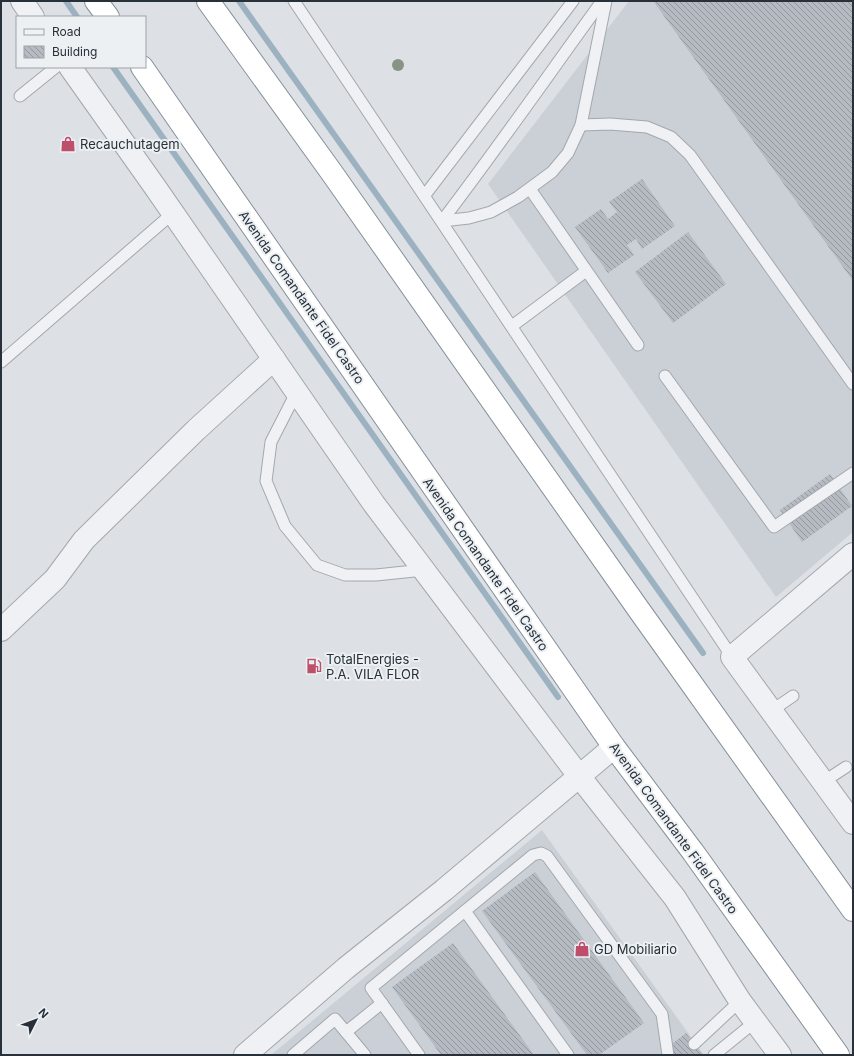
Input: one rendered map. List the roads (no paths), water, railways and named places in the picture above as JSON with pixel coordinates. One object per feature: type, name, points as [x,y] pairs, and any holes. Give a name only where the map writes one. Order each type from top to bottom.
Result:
[{"type":"highway","points":[[96,1],[107,16]]},
{"type":"highway","points":[[208,1],[336,179],[643,617],[853,910]]},
{"type":"highway","name":"Avenida Comandante Fidel Castro","points":[[143,68],[614,747],[693,852],[838,1055]]},
{"type":"street","points":[[22,1],[32,16]]},
{"type":"street","points":[[71,68],[274,358],[296,393],[374,504],[580,776],[675,898],[740,1001],[780,1055]]},
{"type":"street","points":[[1,630],[55,579],[84,540],[196,430],[274,358]]},
{"type":"street","points":[[853,554],[732,657],[853,823]]},
{"type":"street","points":[[245,1055],[346,968],[450,885],[614,747]]},
{"type":"lane","points":[[294,1],[425,195],[732,657]]},
{"type":"lane","points":[[425,195],[573,1]]},
{"type":"lane","points":[[442,221],[483,168],[534,94],[602,1]]},
{"type":"lane","points":[[442,221],[469,218],[491,212],[530,189],[552,172],[568,153],[581,125],[606,1]]},
{"type":"lane","points":[[20,96],[55,68]]},
{"type":"lane","points":[[581,125],[610,124],[647,127],[671,137],[690,155],[853,384]]},
{"type":"lane","points":[[530,189],[638,345]]},
{"type":"lane","points":[[1,362],[173,213]]},
{"type":"lane","points":[[512,326],[586,271]]},
{"type":"lane","points":[[665,376],[774,527],[853,473]]},
{"type":"lane","points":[[296,393],[272,442],[266,481],[285,526],[316,565],[345,575],[376,575],[424,570]]},
{"type":"lane","points":[[771,711],[793,696]]},
{"type":"lane","points":[[824,782],[846,767]]},
{"type":"lane","points":[[419,1055],[371,988],[533,855],[541,853],[547,856],[662,1014],[668,1055]]},
{"type":"lane","points":[[465,910],[568,1055]]},
{"type":"lane","points":[[694,1044],[740,1001]]},
{"type":"lane","points":[[346,1032],[382,1003]]},
{"type":"lane","points":[[293,1055],[335,1019],[364,1055]]},
{"type":"lane","points":[[714,1055],[756,1021]]},
{"type":"waterway","points":[[66,1],[76,16]]},
{"type":"waterway","points":[[239,1],[703,653]]},
{"type":"waterway","points":[[114,68],[558,697]]},
{"type":"place","name":"Recauchutagem","points":[[68,144]]},
{"type":"place","name":"TotalEnergies - P.A. VILA FLOR","points":[[314,666]]},
{"type":"place","name":"GD Mobiliario","points":[[582,949]]}]
